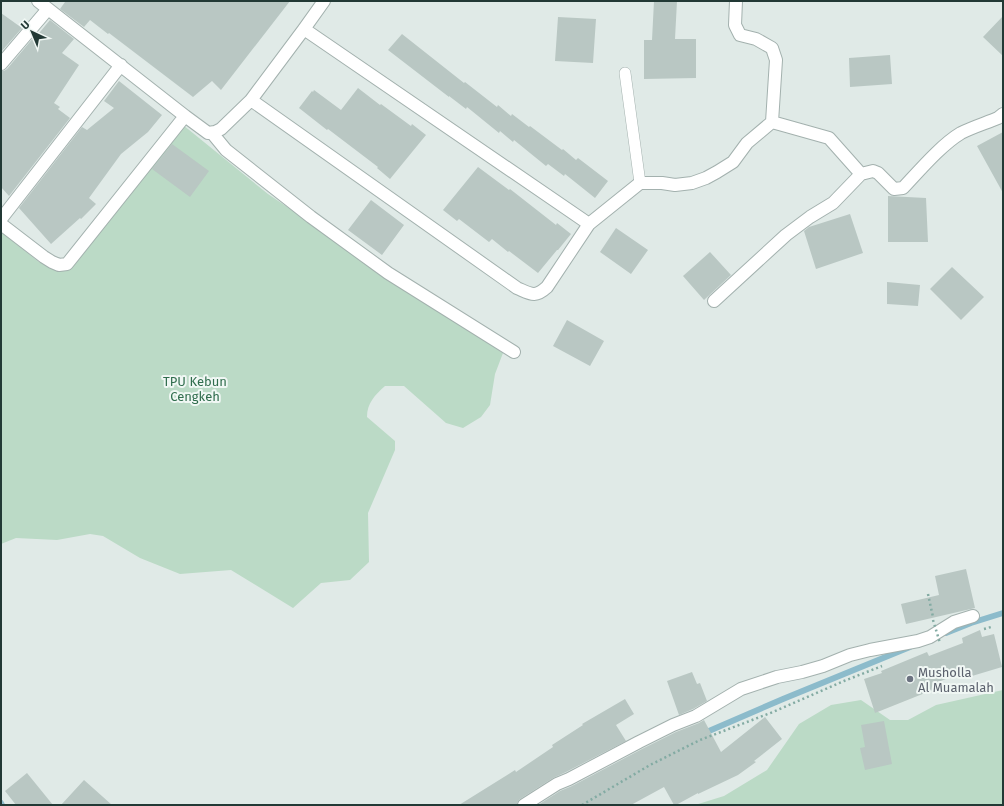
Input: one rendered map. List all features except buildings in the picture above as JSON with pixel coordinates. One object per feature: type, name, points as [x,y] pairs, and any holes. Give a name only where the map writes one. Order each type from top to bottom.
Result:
[{"type":"street","points":[[1,64],[43,5],[185,116],[208,133],[212,133],[221,129],[251,100],[324,1]]},
{"type":"street","points":[[251,100],[517,288],[536,294],[542,292],[548,287],[589,224],[640,183],[662,183],[675,185],[692,183],[706,178],[733,162],[747,143],[772,122],[776,60],[772,48],[756,39],[740,35],[734,25],[736,1]]},
{"type":"street","points":[[304,29],[589,224]]},
{"type":"street","points":[[1,219],[121,65]]},
{"type":"street","points":[[714,301],[786,235],[810,217],[833,203],[860,174],[873,171],[878,173],[894,189],[903,188],[931,158],[961,133],[998,118],[1003,114]]},
{"type":"street","points":[[1,224],[52,262],[59,265],[67,264],[185,116]]},
{"type":"street","points":[[772,122],[829,138],[860,174]]},
{"type":"street","points":[[212,133],[226,150],[310,216],[388,273],[514,352]]},
{"type":"street","points":[[524,805],[557,784],[672,725],[696,716],[741,689],[777,677],[823,666],[850,655],[918,641],[930,637],[954,622],[973,616]]},
{"type":"lane","points":[[625,72],[640,183]]},
{"type":"path","points":[[928,594],[940,643]]},
{"type":"path","points":[[984,630],[991,627]]},
{"type":"path","points":[[582,805],[650,765],[700,740],[773,712],[885,665]]},
{"type":"green space","name":"TPU Kebun Cengkeh","points":[[183,125],[268,194],[503,353],[495,374],[490,405],[481,417],[463,428],[446,423],[404,386],[385,386],[375,396],[368,408],[367,417],[395,441],[395,450],[368,513],[369,562],[350,580],[321,583],[293,608],[231,570],[180,574],[140,558],[103,536],[90,534],[57,540],[16,538],[1,544],[1,232],[39,262],[67,271]]},
{"type":"green space","points":[[1003,690],[1003,805],[695,805],[724,796],[767,770],[799,724],[831,705],[861,700],[890,720],[908,720],[936,705]]},
{"type":"waterway","points":[[946,633],[1003,613]]},
{"type":"waterway","points":[[702,734],[910,647]]},
{"type":"place","name":"Musholla Al Muamalah","points":[[910,679]]}]
